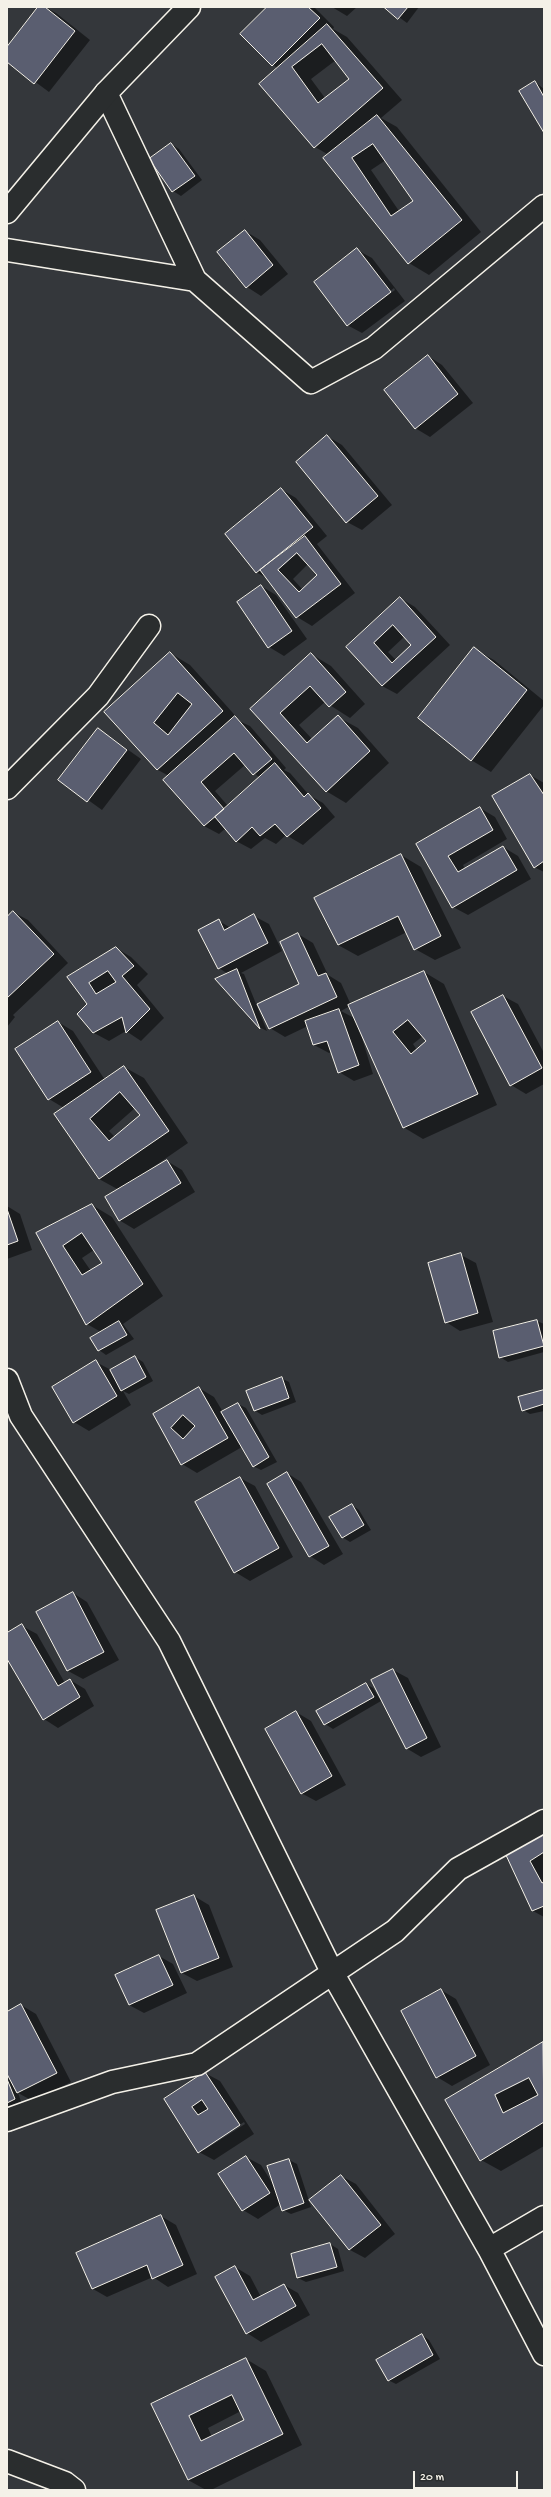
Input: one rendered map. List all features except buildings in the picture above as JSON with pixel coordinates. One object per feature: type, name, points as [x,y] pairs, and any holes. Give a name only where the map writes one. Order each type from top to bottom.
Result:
[{"type":"street","points":[[7,212],[106,93],[189,7]]},
{"type":"street","points":[[106,93],[195,280],[311,382],[374,348],[544,206]]},
{"type":"street","points":[[7,250],[195,280]]},
{"type":"street","points":[[7,788],[98,696],[149,626]]},
{"type":"street","points":[[7,1380],[21,1416],[169,1641],[333,1974],[489,2249],[544,2354]]},
{"type":"street","points":[[7,2120],[112,2082],[197,2064],[396,1931],[458,1869],[544,1821]]},
{"type":"street","points":[[489,2249],[544,2217]]},
{"type":"street","points":[[7,2461],[64,2484],[74,2490]]}]
